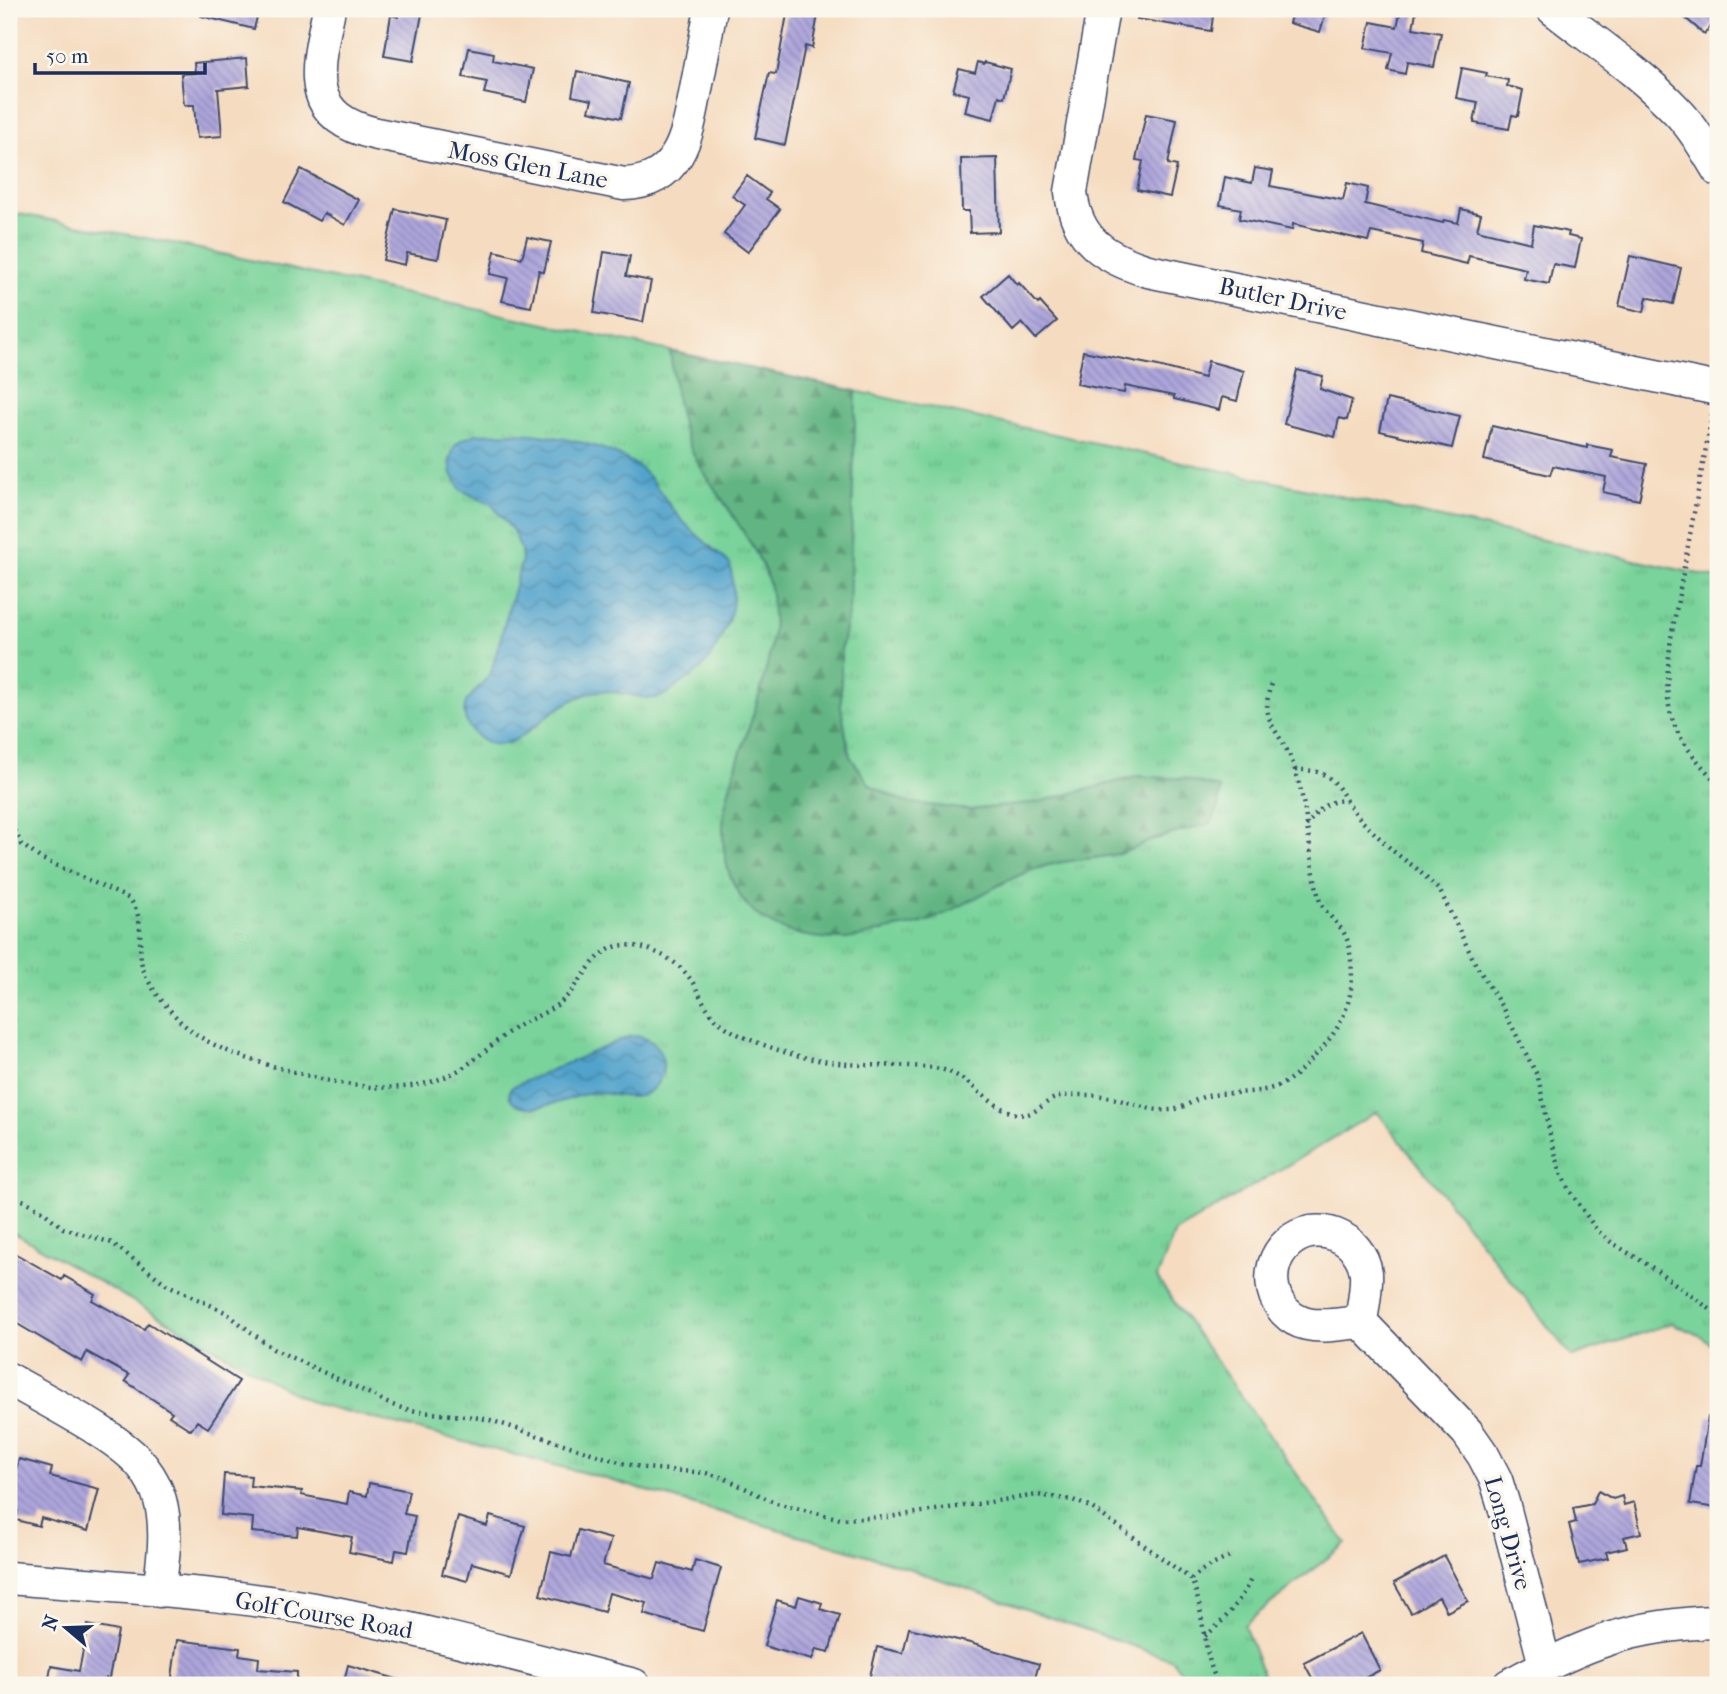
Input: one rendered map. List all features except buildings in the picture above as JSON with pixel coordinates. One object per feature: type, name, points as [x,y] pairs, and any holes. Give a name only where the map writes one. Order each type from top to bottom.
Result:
[{"type":"street","name":"Moss Glen Lane","points":[[329,9],[319,67],[320,88],[332,114],[344,124],[377,134],[625,184],[649,180],[661,173],[678,155],[688,132],[711,9]]},
{"type":"street","name":"Butler Drive","points":[[1103,9],[1071,192],[1078,223],[1097,248],[1112,257],[1149,271],[1716,398]]},
{"type":"street","points":[[1552,9],[1657,92],[1701,141],[1718,170]]},
{"type":"street","name":"Long Drive","points":[[1361,1322],[1467,1432],[1483,1455],[1496,1480],[1504,1506],[1545,1665]]},
{"type":"street","points":[[9,1380],[95,1430],[131,1454],[143,1466],[159,1499],[163,1518],[163,1563],[159,1591]]},
{"type":"street","name":"Golf Course Road","points":[[9,1578],[221,1596],[335,1613],[634,1685]]},
{"type":"street","points":[[1509,1685],[1576,1650],[1636,1631],[1669,1624],[1718,1622]]},
{"type":"path","points":[[1716,398],[1667,676],[1670,713],[1680,740],[1718,784]]},
{"type":"path","points":[[9,818],[20,844],[27,850],[130,899],[139,912],[141,922],[143,968],[153,988],[181,1021],[215,1045],[267,1065],[344,1085],[397,1087],[447,1076],[462,1068],[514,1028],[563,1001],[601,953],[627,945],[652,951],[679,965],[689,976],[714,1017],[735,1032],[762,1044],[810,1059],[948,1071],[960,1075],[1004,1109],[1025,1115],[1035,1112],[1053,1099],[1071,1096],[1107,1097],[1147,1109],[1168,1111],[1205,1097],[1242,1094],[1274,1087],[1294,1076],[1335,1034],[1350,1001],[1352,978],[1345,931],[1324,910],[1320,901],[1295,770],[1267,711],[1266,697],[1272,681]]},
{"type":"path","points":[[1295,770],[1310,769],[1331,778],[1362,821],[1440,891],[1476,965],[1502,1007],[1538,1077],[1561,1173],[1569,1190],[1596,1229],[1718,1315]]},
{"type":"path","points":[[1306,826],[1325,806],[1337,800],[1346,801]]},
{"type":"path","points":[[9,1196],[41,1210],[63,1228],[112,1243],[166,1284],[225,1312],[272,1349],[377,1397],[388,1405],[491,1420],[645,1468],[706,1473],[724,1478],[791,1508],[841,1519],[901,1516],[1037,1495],[1073,1500],[1093,1508],[1191,1579],[1197,1591],[1208,1659],[1219,1685]]},
{"type":"path","points":[[1191,1579],[1204,1569],[1229,1557]]},
{"type":"path","points":[[1205,1636],[1224,1619],[1241,1598],[1251,1579]]},
{"type":"green space","points":[[9,212],[167,242],[1718,578],[1718,1349],[1701,1336],[1672,1323],[1572,1357],[1377,1112],[1175,1232],[1157,1278],[1346,1543],[1244,1625],[1267,1685],[1191,1685],[1173,1660],[887,1561],[589,1474],[317,1404],[291,1392],[9,1230]]},
{"type":"green space","points":[[670,351],[856,391],[849,609],[841,649],[841,708],[850,756],[870,785],[904,802],[970,810],[1038,802],[1139,776],[1185,779],[1220,788],[1218,808],[1211,823],[1118,854],[1038,868],[925,922],[856,938],[818,938],[794,933],[773,925],[755,913],[741,897],[731,878],[725,855],[723,827],[730,787],[768,662],[774,627],[771,594],[761,563],[697,461],[685,435],[678,408]]},
{"type":"water","points":[[517,433],[582,443],[615,454],[641,469],[681,519],[730,564],[733,601],[724,631],[706,663],[665,695],[647,698],[604,691],[587,694],[558,708],[515,740],[494,745],[483,741],[472,731],[464,710],[466,702],[491,673],[522,560],[521,550],[514,532],[492,505],[461,490],[452,474],[450,460],[455,445],[461,440],[476,434]]},
{"type":"water","points":[[630,1036],[650,1041],[661,1055],[662,1074],[658,1083],[644,1095],[629,1097],[591,1093],[537,1107],[517,1104],[510,1098],[510,1089],[514,1086]]}]
